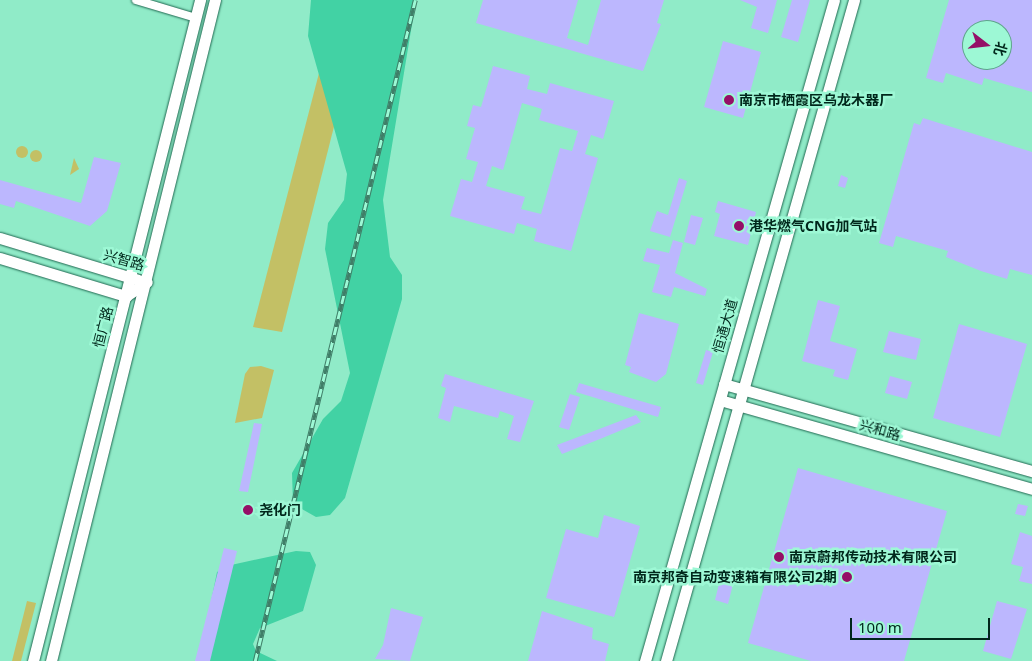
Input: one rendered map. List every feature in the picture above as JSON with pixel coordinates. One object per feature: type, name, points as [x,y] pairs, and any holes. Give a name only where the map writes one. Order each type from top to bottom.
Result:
[{"type":"main road","name":"恒广路","points":[[33,661],[200,0]]},
{"type":"main road","points":[[51,661],[147,282],[215,0]]},
{"type":"main road","name":"恒通大道","points":[[645,661],[834,0]]},
{"type":"main road","points":[[666,661],[854,0]]},
{"type":"main road","name":"兴智路","points":[[0,238],[147,282]]},
{"type":"main road","points":[[0,258],[126,296]]},
{"type":"main road","name":"兴智路","points":[[126,296],[147,282]]},
{"type":"main road","name":"兴和路","points":[[724,384],[1032,471]]},
{"type":"main road","name":"兴和路","points":[[720,400],[1032,489]]},
{"type":"street","points":[[136,0],[196,18]]},
{"type":"shaded area","points":[[311,0],[416,0],[383,200],[390,257],[402,275],[402,299],[345,498],[330,515],[316,517],[293,504],[292,473],[323,419],[341,401],[350,373],[325,249],[328,223],[344,200],[347,174],[308,36]]},
{"type":"shaded area","points":[[338,0],[366,0],[282,332],[253,327]]},
{"type":"shaded area","points":[[22,146],[28,152],[22,158],[16,152]]},
{"type":"shaded area","points":[[38,150],[41,151],[41,161],[34,162],[31,161],[30,154],[31,151]]},
{"type":"shaded area","points":[[74,158],[79,169],[70,175]]},
{"type":"shaded area","points":[[261,366],[274,370],[262,418],[235,423],[245,374],[250,367]]},
{"type":"shaded area","points":[[296,551],[310,552],[316,565],[303,611],[260,628],[253,644],[256,651],[277,661],[199,661],[217,572],[231,565]]},
{"type":"shaded area","points":[[27,601],[36,603],[21,661],[12,661]]},
{"type":"building","points":[[483,0],[578,0],[567,38],[588,45],[601,0],[664,0],[657,23],[661,24],[643,71],[476,23]]},
{"type":"building","points":[[740,0],[777,0],[768,33],[751,28],[757,7]]},
{"type":"building","points":[[792,0],[810,0],[798,42],[781,37]]},
{"type":"building","points":[[949,0],[1032,0],[1032,92],[984,78],[982,85],[946,73],[943,83],[926,78]]},
{"type":"building","points":[[723,41],[761,52],[743,118],[704,107]]},
{"type":"building","points":[[493,66],[530,76],[527,89],[547,94],[550,83],[614,101],[603,139],[591,135],[585,154],[598,158],[571,251],[534,241],[537,229],[517,223],[514,234],[450,216],[461,179],[472,182],[478,162],[466,159],[475,128],[467,126],[473,105],[481,107]],"holes":[[[522,103],[542,109],[539,120],[578,131],[572,151],[560,148],[541,214],[521,209],[525,197],[486,186],[492,166],[503,170]]]},
{"type":"building","points":[[923,118],[1032,152],[1032,275],[1010,269],[1007,279],[946,257],[948,251],[896,236],[893,247],[879,243],[914,123],[920,125]]},
{"type":"building","points":[[94,157],[121,163],[107,211],[90,226],[16,201],[14,208],[0,204],[0,180],[81,203]]},
{"type":"building","points":[[841,175],[848,178],[845,188],[838,186]]},
{"type":"building","points":[[679,178],[687,181],[670,237],[650,231],[657,211],[668,215]]},
{"type":"building","points":[[718,201],[756,212],[748,245],[714,236],[720,214],[715,212]]},
{"type":"building","points":[[691,215],[703,218],[695,245],[684,242]]},
{"type":"building","points":[[673,240],[683,243],[675,273],[707,289],[705,296],[674,287],[671,297],[652,292],[660,265],[643,261],[647,248],[669,253]]},
{"type":"building","points":[[818,300],[840,306],[830,341],[857,349],[848,380],[833,376],[835,370],[802,361]]},
{"type":"building","points":[[639,313],[679,324],[666,374],[656,382],[629,372],[631,367],[625,365]]},
{"type":"building","points":[[959,324],[1027,344],[1000,437],[933,418]]},
{"type":"building","points":[[889,331],[921,339],[916,360],[883,352]]},
{"type":"building","points":[[706,350],[713,352],[703,385],[696,383]]},
{"type":"building","points":[[445,374],[534,401],[520,442],[507,439],[514,416],[500,411],[498,418],[454,406],[450,422],[438,418],[446,388],[441,386]]},
{"type":"building","points":[[890,376],[912,382],[907,399],[885,393]]},
{"type":"building","points":[[579,383],[661,407],[658,417],[576,392]]},
{"type":"building","points":[[570,394],[580,397],[569,430],[559,427]]},
{"type":"building","points":[[636,415],[641,422],[562,454],[557,445]]},
{"type":"building","points":[[254,423],[262,424],[248,492],[239,491]]},
{"type":"building","name":"南京邦奇自动变速箱有限公司2期","points":[[798,468],[947,511],[904,661],[811,661],[748,643]]},
{"type":"building","points":[[1018,504],[1028,506],[1025,516],[1015,514]]},
{"type":"building","points":[[604,515],[640,526],[614,617],[546,598],[566,529],[598,538]]},
{"type":"building","points":[[1020,532],[1032,536],[1032,584],[1019,581],[1023,567],[1011,564]]},
{"type":"building","points":[[224,548],[237,551],[210,661],[195,661]]},
{"type":"building","points":[[721,576],[734,580],[728,604],[715,600]]},
{"type":"building","points":[[997,601],[1027,609],[1011,659],[983,651]]},
{"type":"building","points":[[391,608],[423,617],[410,661],[375,659],[383,645]]},
{"type":"building","points":[[542,611],[593,628],[592,639],[609,644],[605,661],[528,661]]},
{"type":"railway","points":[[255,661],[415,0]]},
{"type":"place","name":"南京市栖霞区乌龙木器厂","points":[[729,100]]},
{"type":"place","name":"港华燃气CNG加气站","points":[[739,226]]},
{"type":"place","name":"尧化门","points":[[248,510]]},
{"type":"place","name":"南京蔚邦传动技术有限公司","points":[[779,557]]},
{"type":"place","name":"南京邦奇自动变速箱有限公司2期","points":[[847,577]]}]
